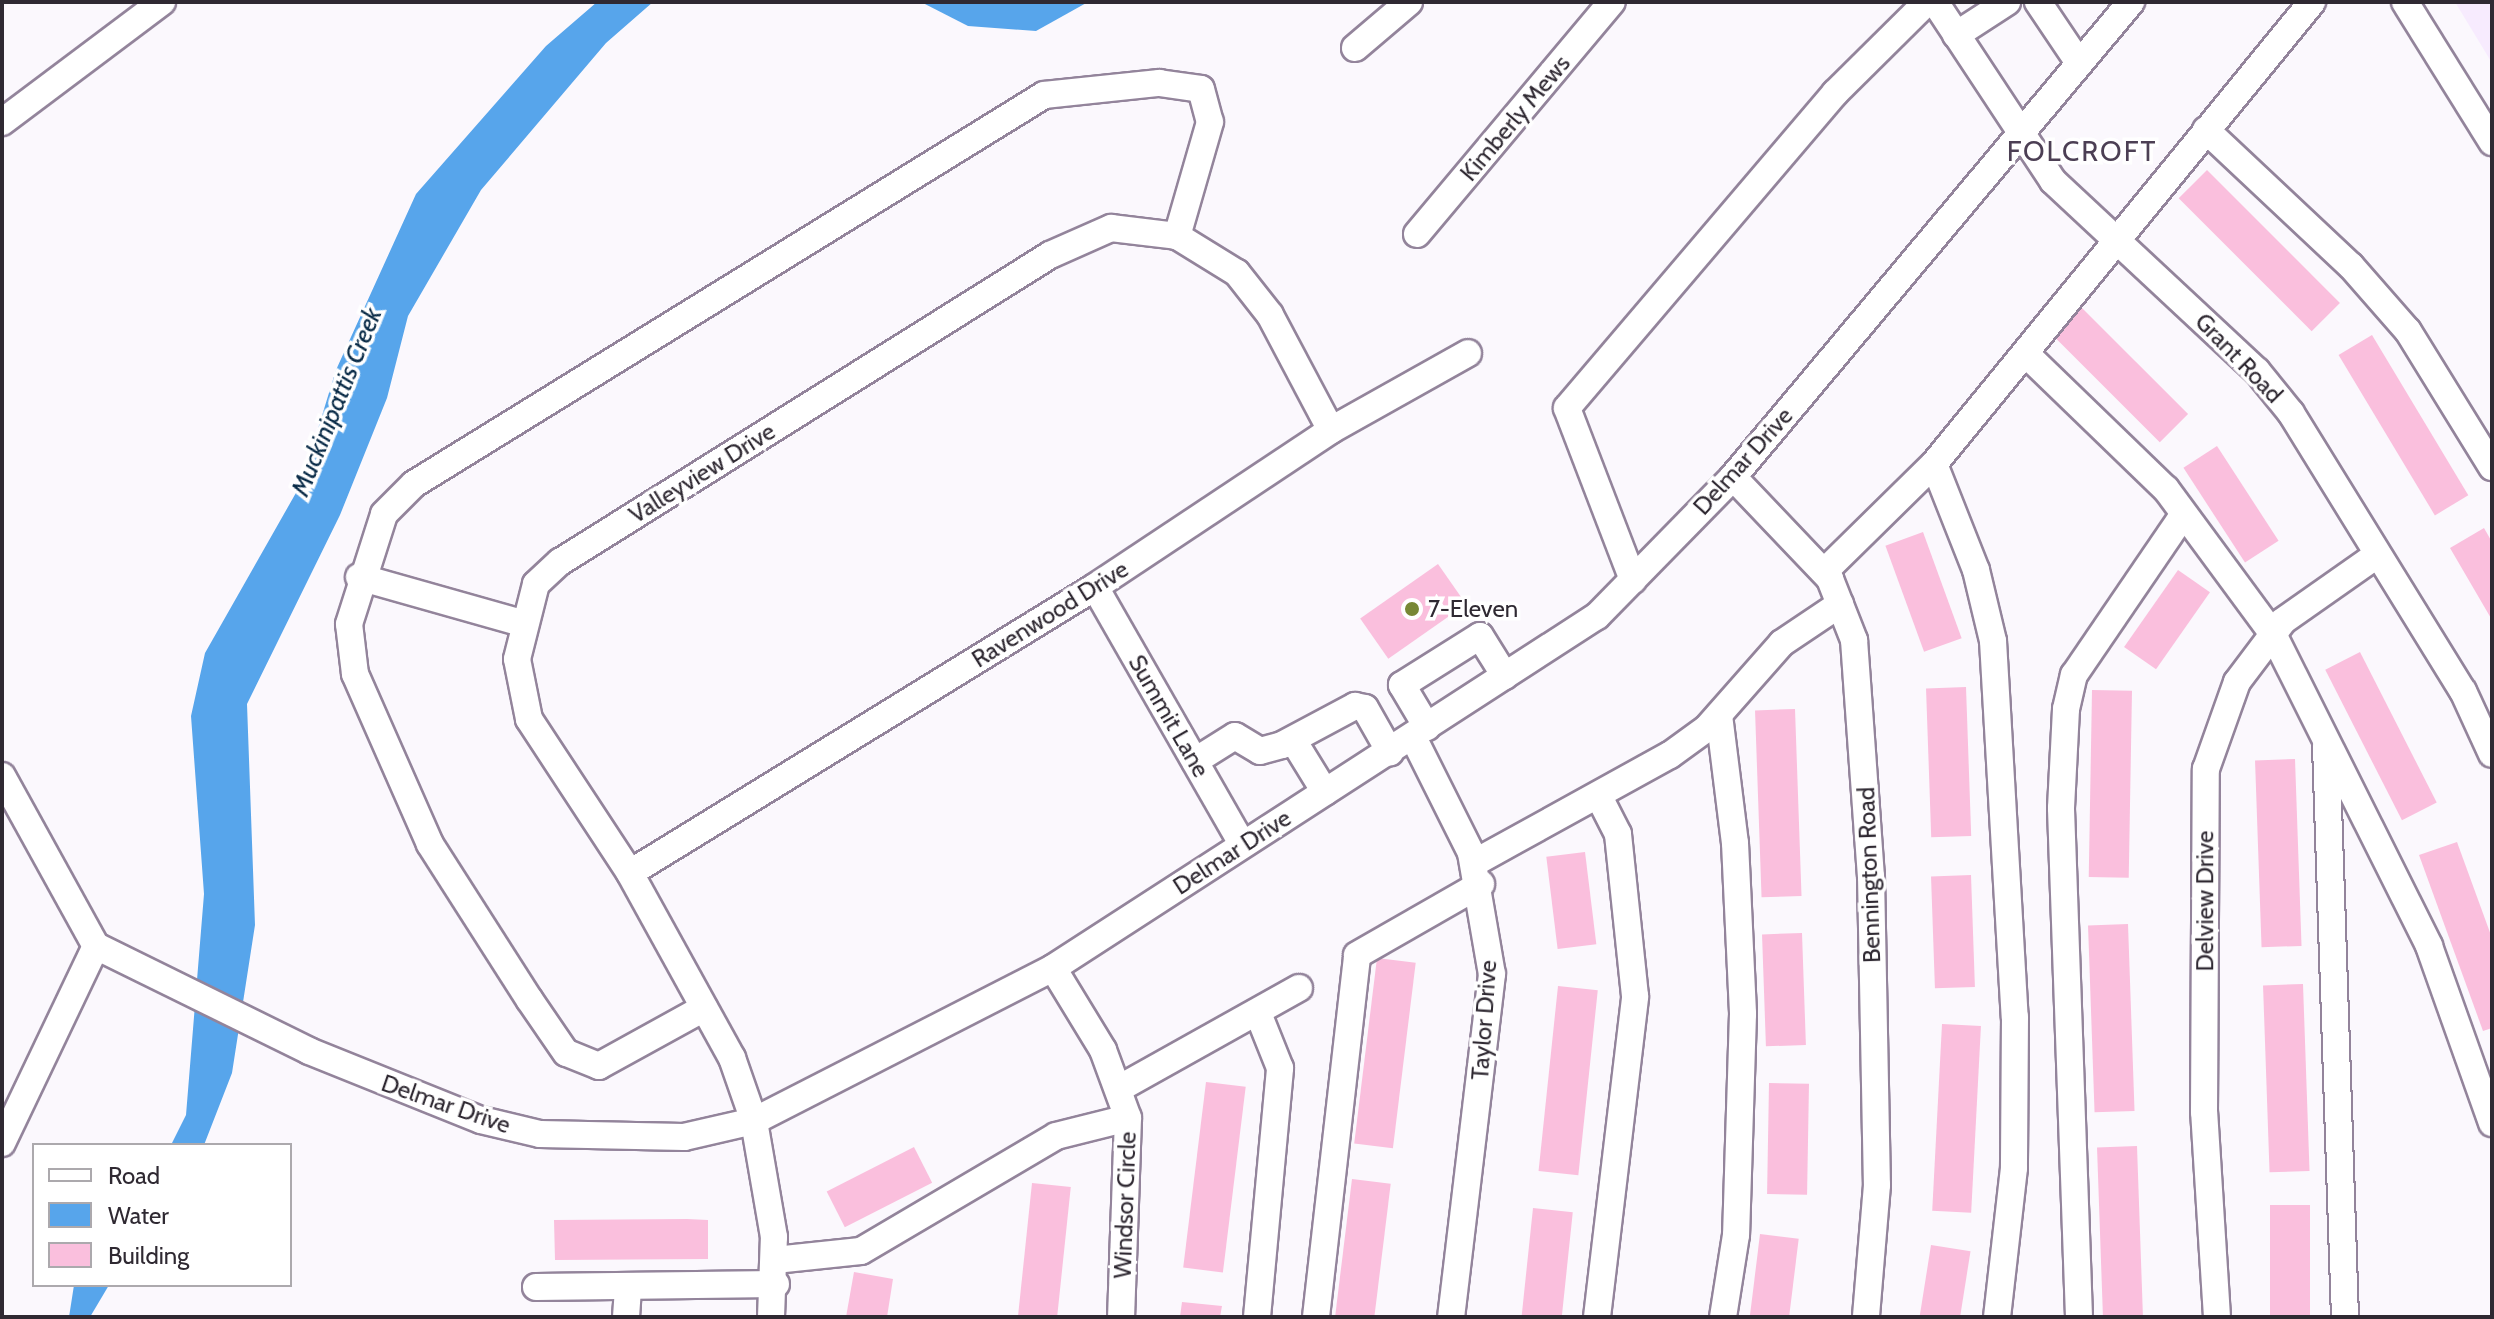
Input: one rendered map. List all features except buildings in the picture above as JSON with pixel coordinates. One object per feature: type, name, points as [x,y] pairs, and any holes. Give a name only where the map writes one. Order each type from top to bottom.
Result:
[{"type":"street","points":[[2,122],[162,2]]},
{"type":"street","points":[[1355,48],[1409,2]]},
{"type":"street","name":"Kimberly Mews","points":[[1417,234],[1612,2]]},
{"type":"street","points":[[1633,580],[1567,408],[1835,93],[1927,2]]},
{"type":"street","name":"Grant Road","points":[[1935,2],[2053,181],[2120,239],[2257,371],[2463,691],[2492,754]]},
{"type":"street","points":[[1956,35],[2007,2]]},
{"type":"street","points":[[2038,2],[2079,63]]},
{"type":"street","name":"Delmar Drive","points":[[96,946],[195,997],[400,1090],[540,1134],[684,1137],[754,1121],[1053,968],[1597,616],[1733,477],[2131,2]]},
{"type":"street","points":[[1824,572],[1934,464],[2312,2]]},
{"type":"street","points":[[2405,2],[2492,142]]},
{"type":"street","points":[[704,1008],[613,1064],[585,1064],[566,1053],[430,844],[394,773],[349,647],[359,577],[384,514],[414,484],[1044,95],[1159,83],[1201,89],[1210,122],[1177,236]]},
{"type":"street","points":[[2206,130],[2351,266],[2408,331],[2492,467]]},
{"type":"street","name":"Valleyview Drive","points":[[754,1121],[704,1008],[630,873],[529,719],[519,679],[522,623],[536,584],[560,562],[1050,255],[1111,228],[1177,236],[1219,256],[1251,287],[1331,430]]},
{"type":"street","name":"Ravenwood Drive","points":[[630,873],[1095,587],[1331,430],[1468,353]]},
{"type":"street","points":[[2026,354],[2166,489],[2273,634],[2429,946],[2492,1123]]},
{"type":"street","points":[[1934,464],[1976,570],[1993,641],[2015,1017],[2014,1168],[1997,1317]]},
{"type":"street","name":"Bennington Road","points":[[1733,477],[1824,572],[1854,640],[1871,876],[1877,1185],[1866,1317]]},
{"type":"street","points":[[2079,1317],[2061,808],[2066,709],[2074,675],[2183,515]]},
{"type":"street","name":"Delview Drive","points":[[2217,1317],[2204,1112],[2206,769],[2237,682],[2273,634],[2326,586],[2377,555]]},
{"type":"street","points":[[359,577],[522,623]]},
{"type":"street","name":"Summit Lane","points":[[1095,587],[1242,844]]},
{"type":"street","points":[[1316,1317],[1357,955],[1478,874],[1600,799],[1719,715],[1782,643],[1840,604]]},
{"type":"street","name":"Taylor Drive","points":[[1451,1317],[1492,974],[1478,874],[1402,685],[1480,636],[1505,676]]},
{"type":"street","points":[[1195,761],[1235,736],[1260,751],[1293,740],[1355,706],[1365,708],[1390,752]]},
{"type":"street","points":[[1719,715],[1735,843],[1743,1014],[1736,1235],[1723,1317]]},
{"type":"street","points":[[2326,739],[2345,1317]]},
{"type":"street","points":[[1293,740],[1325,792]]},
{"type":"street","points":[[2,776],[96,946],[2,1143]]},
{"type":"street","points":[[1597,1317],[1635,996],[1618,834],[1600,799]]},
{"type":"street","name":"Windsor Circle","points":[[1053,968],[1120,1088],[1128,1118],[1121,1317]]},
{"type":"street","points":[[1120,1088],[1299,988]]},
{"type":"street","points":[[1257,1317],[1280,1068],[1258,1013]]},
{"type":"street","points":[[536,1287],[628,1289],[776,1272],[861,1251],[1056,1136],[1128,1118]]},
{"type":"street","points":[[754,1121],[776,1272],[771,1317]]},
{"type":"street","points":[[626,1317],[628,1289]]},
{"type":"shaded area","points":[[2455,2],[2492,2],[2492,63]]},
{"type":"water","name":"Muckinipattis Creek","points":[[597,2],[653,2],[606,43],[481,190],[408,316],[387,398],[340,515],[247,704],[255,925],[232,1073],[205,1143],[172,1143],[186,1115],[204,894],[191,716],[205,653],[301,484],[336,370],[416,194],[546,46]]},
{"type":"water","points":[[921,2],[1088,2],[1036,31],[968,26]]},
{"type":"water","points":[[74,1287],[108,1287],[90,1317],[69,1317]]},
{"type":"place","name":"7-Eleven","points":[[1412,609]]},
{"type":"district","name":"FOLCROFT","points":[[2082,151]]}]
